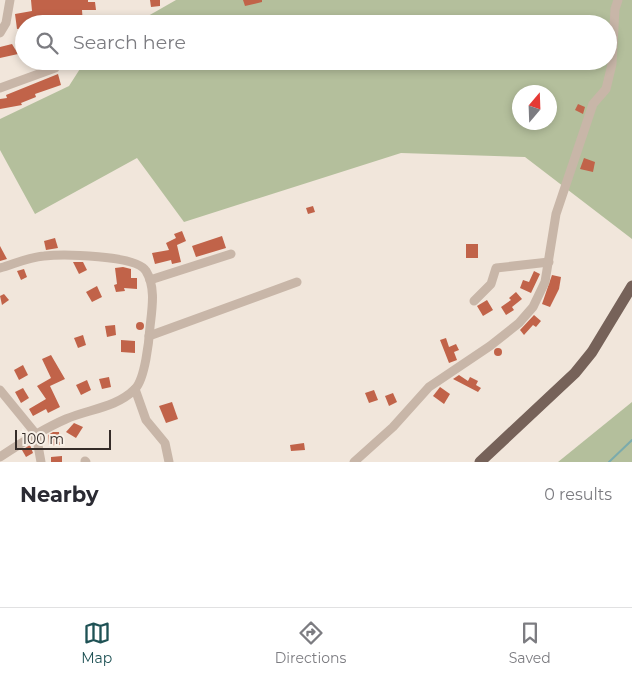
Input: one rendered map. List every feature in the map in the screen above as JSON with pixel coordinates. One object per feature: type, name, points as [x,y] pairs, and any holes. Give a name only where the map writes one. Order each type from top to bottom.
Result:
[{"type":"main road","points":[[480,462],[574,373],[592,352],[632,286]]},
{"type":"street","points":[[615,15],[618,0]]},
{"type":"street","points":[[0,33],[6,23],[8,1]]},
{"type":"street","points":[[0,88],[50,70]]},
{"type":"street","points":[[354,462],[393,427],[428,387],[490,346],[519,323],[533,307],[545,282],[556,214],[594,104],[606,89],[611,70]]},
{"type":"street","points":[[150,280],[231,254]]},
{"type":"street","points":[[0,268],[42,256],[71,255],[134,262],[146,270],[150,280],[152,306],[143,367],[135,389],[116,402],[67,418],[0,456]]},
{"type":"street","points":[[474,301],[491,284],[496,268],[549,262]]},
{"type":"street","points":[[149,336],[297,282]]},
{"type":"street","points":[[135,389],[146,420],[165,444],[168,462]]},
{"type":"street","points":[[0,390],[36,434],[41,462]]},
{"type":"green space","points":[[176,0],[632,0],[632,239],[525,157],[401,153],[184,222],[137,158],[35,214],[0,150],[0,119],[69,86],[79,70],[617,70],[617,15],[150,15]]},
{"type":"green space","points":[[632,402],[632,462],[558,462]]},
{"type":"building","points":[[31,0],[88,0],[88,2],[95,2],[96,10],[82,10],[82,15],[15,15],[32,11]]},
{"type":"building","points":[[150,0],[160,0],[160,6],[151,7]]},
{"type":"building","points":[[243,0],[262,0],[262,2],[245,6]]},
{"type":"building","points":[[12,44],[15,49],[15,55],[0,58],[0,47]]},
{"type":"building","points":[[58,74],[61,85],[35,94],[36,97],[21,103],[22,105],[0,109],[0,99],[7,98],[6,95]]},
{"type":"building","points":[[578,104],[585,107],[583,114],[575,110]]},
{"type":"building","points":[[584,158],[595,162],[593,172],[580,169]]},
{"type":"building","points":[[313,206],[315,212],[308,214],[306,208]]},
{"type":"building","points":[[182,231],[186,241],[177,245],[181,262],[172,264],[171,260],[155,264],[152,253],[169,250],[166,243],[176,238],[174,234]]},
{"type":"building","points":[[222,236],[226,248],[196,257],[192,246]]},
{"type":"building","points":[[55,238],[58,248],[46,250],[44,241]]},
{"type":"building","points":[[466,244],[478,244],[478,258],[466,258]]},
{"type":"building","points":[[0,246],[7,259],[0,261]]},
{"type":"building","points":[[73,262],[83,262],[87,270],[79,274]]},
{"type":"building","points":[[115,268],[131,269],[131,278],[137,278],[137,289],[124,288],[125,291],[116,292],[114,285],[117,284]]},
{"type":"building","points":[[24,269],[27,277],[21,280],[17,271]]},
{"type":"building","points":[[534,271],[540,274],[531,293],[520,288],[523,280],[529,282]]},
{"type":"building","points":[[552,275],[561,277],[559,289],[550,307],[542,304]]},
{"type":"building","points":[[97,286],[102,297],[92,302],[86,292]]},
{"type":"building","points":[[516,292],[522,299],[512,307],[514,310],[506,315],[501,307],[511,300],[509,298]]},
{"type":"building","points":[[4,294],[9,300],[2,305],[0,296]]},
{"type":"building","points":[[487,300],[493,310],[483,316],[477,306]]},
{"type":"building","points":[[534,315],[541,321],[536,327],[533,325],[524,335],[520,330]]},
{"type":"building","points":[[140,322],[144,326],[140,330],[136,326]]},
{"type":"building","points":[[115,325],[116,335],[107,337],[105,326]]},
{"type":"building","points":[[83,335],[86,345],[78,348],[74,338]]},
{"type":"building","points":[[446,338],[449,347],[456,344],[459,350],[454,352],[457,360],[449,363],[440,340]]},
{"type":"building","points":[[121,340],[135,341],[135,353],[121,352]]},
{"type":"building","points":[[498,348],[502,352],[498,356],[494,352]]},
{"type":"building","points":[[51,355],[65,379],[50,386],[60,407],[48,413],[46,409],[33,416],[29,409],[46,399],[37,386],[51,378],[42,359]]},
{"type":"building","points":[[23,365],[28,375],[19,380],[14,370]]},
{"type":"building","points":[[459,375],[468,381],[470,377],[478,381],[476,385],[481,388],[478,392],[453,379]]},
{"type":"building","points":[[109,377],[111,387],[102,389],[99,379]]},
{"type":"building","points":[[87,380],[91,390],[81,395],[76,385]]},
{"type":"building","points":[[440,387],[450,394],[444,404],[433,396]]},
{"type":"building","points":[[23,388],[29,398],[21,403],[15,392]]},
{"type":"building","points":[[374,390],[378,400],[369,403],[365,393]]},
{"type":"building","points":[[393,393],[397,402],[389,406],[385,396]]},
{"type":"building","points":[[172,402],[178,419],[166,423],[159,406]]},
{"type":"building","points":[[74,423],[83,427],[76,438],[66,432]]},
{"type":"building","points":[[53,432],[59,432],[60,445],[49,446],[48,435]]},
{"type":"building","points":[[304,443],[305,450],[291,451],[290,445]]},
{"type":"building","points":[[30,445],[33,453],[26,457],[22,450]]},
{"type":"building","points":[[62,456],[62,462],[51,462],[51,457]]},
{"type":"waterway","points":[[609,462],[632,440]]}]
